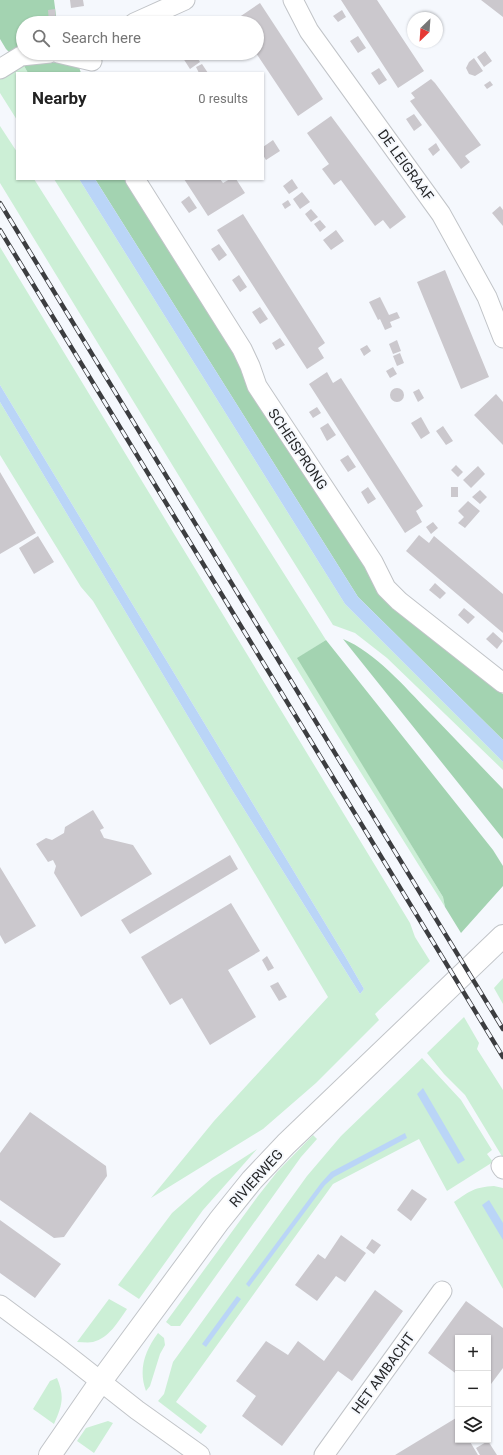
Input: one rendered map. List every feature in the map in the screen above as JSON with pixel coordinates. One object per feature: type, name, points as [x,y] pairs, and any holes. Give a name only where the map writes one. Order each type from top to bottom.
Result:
[{"type":"street","points":[[150,16],[185,0]]},
{"type":"street","name":"DE LEIGRAAF","points":[[293,0],[309,31],[442,214],[487,297],[503,338]]},
{"type":"street","points":[[0,69],[16,59]]},
{"type":"street","name":"SCHEISPRONG","points":[[136,180],[242,349],[257,386],[373,562],[386,588],[399,601],[503,684]]},
{"type":"street","name":"RIVIERWEG","points":[[50,1455],[101,1381],[219,1221],[252,1180],[286,1144],[503,936]]},
{"type":"street","name":"HET AMBACHT","points":[[324,1455],[442,1291]]},
{"type":"street","points":[[0,1305],[62,1351],[137,1410],[200,1455]]},
{"type":"green space","points":[[0,0],[54,0],[56,16],[16,16],[16,54],[12,55],[0,39]]},
{"type":"green space","points":[[29,61],[74,64],[79,67],[81,72],[27,72],[23,64]]},
{"type":"green space","points":[[23,64],[27,72],[16,72],[16,118],[0,93],[0,79]]},
{"type":"green space","points":[[0,126],[16,150],[16,180],[35,180],[326,640],[298,658],[443,897],[445,907],[336,733],[0,183]]},
{"type":"green space","points":[[55,180],[80,180],[345,604],[503,762],[503,770],[387,658],[355,633],[333,625]]},
{"type":"green space","points":[[96,180],[125,180],[387,599],[496,690],[503,694],[503,740],[358,597]]},
{"type":"green space","points":[[0,247],[410,923],[415,937],[430,961],[375,1014],[379,1020],[316,1083],[263,1129],[151,1198],[214,1121],[328,997],[93,601],[81,587],[0,455],[0,402],[232,790],[360,994],[364,989],[0,385]]},
{"type":"green space","points":[[343,639],[367,652],[389,671],[503,789],[503,839]]},
{"type":"green space","points":[[326,640],[493,850],[503,866],[503,886],[461,933],[445,907],[443,897],[297,658]]},
{"type":"green space","points":[[503,978],[503,1004],[494,988]]},
{"type":"green space","points":[[464,1017],[479,1043],[477,1049],[503,1090],[503,1158],[465,1095],[444,1074],[427,1053]]},
{"type":"green space","points":[[422,1058],[461,1100],[492,1150],[487,1154],[493,1162],[447,1191],[419,1139],[333,1184],[176,1402],[207,1426],[201,1434],[158,1401],[164,1394],[173,1362],[307,1176],[341,1136]]},
{"type":"green space","points":[[313,1135],[317,1139],[301,1157],[180,1326],[171,1326],[166,1322],[258,1196],[277,1172]]},
{"type":"green space","points":[[257,1149],[203,1210],[139,1299],[118,1285],[172,1213],[212,1178]]},
{"type":"green space","points":[[494,1186],[503,1188],[503,1289],[454,1202],[473,1190],[482,1187]]},
{"type":"green space","points":[[109,1299],[127,1309],[117,1324],[99,1340],[91,1342],[77,1342]]},
{"type":"green space","points":[[158,1333],[164,1338],[165,1345],[160,1354],[150,1386],[146,1391],[143,1375],[144,1360],[146,1353]]},
{"type":"green space","points":[[57,1378],[62,1401],[54,1424],[33,1409],[50,1381]]},
{"type":"green space","points":[[108,1421],[113,1423],[94,1453],[77,1441],[86,1428]]},
{"type":"water","points":[[80,180],[96,180],[358,597],[503,740],[503,762],[345,604]]},
{"type":"water","points":[[0,385],[345,956],[364,989],[360,994],[232,790],[0,402]]},
{"type":"water","points":[[423,1088],[465,1160],[458,1164],[417,1094]]},
{"type":"water","points":[[405,1133],[407,1138],[334,1177],[325,1185],[249,1287],[246,1284],[321,1183],[331,1172]]},
{"type":"water","points":[[489,1200],[503,1223],[503,1240],[482,1205]]},
{"type":"water","points":[[237,1296],[241,1299],[206,1347],[202,1344]]},
{"type":"building","points":[[70,0],[83,0],[84,6],[71,8]]},
{"type":"building","points":[[341,0],[377,0],[407,45],[407,48],[409,48],[424,71],[398,88]]},
{"type":"building","points":[[481,0],[503,0],[503,17]]},
{"type":"building","points":[[260,3],[323,99],[298,116],[261,60],[264,60],[264,16],[241,16]]},
{"type":"building","points":[[55,9],[56,16],[48,16],[48,10]]},
{"type":"building","points":[[342,10],[346,17],[338,22],[333,16]]},
{"type":"building","points":[[358,36],[366,48],[358,53],[350,41]]},
{"type":"building","points":[[485,51],[492,61],[484,67],[477,57]]},
{"type":"building","points":[[474,58],[483,71],[475,76],[469,74],[466,68],[469,62]]},
{"type":"building","points":[[184,60],[199,60],[200,62],[190,69]]},
{"type":"building","points":[[202,64],[207,72],[198,72],[196,67]]},
{"type":"building","points":[[379,68],[387,80],[379,85],[371,73]]},
{"type":"building","points":[[431,79],[481,145],[465,156],[470,162],[461,169],[410,101],[415,98],[411,93]]},
{"type":"building","points":[[490,81],[493,85],[487,89],[484,85]]},
{"type":"building","points":[[414,114],[422,125],[414,131],[406,119]]},
{"type":"building","points":[[331,116],[406,217],[390,229],[383,220],[375,226],[341,180],[334,185],[322,169],[329,164],[307,133]]},
{"type":"building","points":[[273,140],[280,151],[266,160],[264,157],[264,146]]},
{"type":"building","points":[[436,143],[440,150],[433,156],[428,149]]},
{"type":"building","points":[[292,179],[298,188],[289,194],[283,186]]},
{"type":"building","points":[[185,180],[221,180],[223,183],[228,180],[237,180],[245,193],[208,216]]},
{"type":"building","points":[[302,192],[310,202],[300,209],[293,199]]},
{"type":"building","points":[[189,196],[197,208],[189,213],[181,202]]},
{"type":"building","points":[[288,200],[291,205],[285,209],[282,204]]},
{"type":"building","points":[[500,206],[503,210],[503,226],[492,213]]},
{"type":"building","points":[[311,209],[318,217],[311,222],[305,214]]},
{"type":"building","points":[[243,214],[325,343],[318,348],[324,358],[307,369],[217,230]]},
{"type":"building","points":[[320,220],[326,227],[320,232],[314,224]]},
{"type":"building","points":[[336,230],[344,241],[331,250],[323,240]]},
{"type":"building","points":[[219,244],[227,255],[219,261],[211,249]]},
{"type":"building","points":[[445,270],[489,377],[461,389],[417,282]]},
{"type":"building","points":[[239,275],[247,287],[240,292],[232,280]]},
{"type":"building","points":[[380,297],[389,315],[397,312],[400,318],[390,322],[392,327],[385,330],[369,302]]},
{"type":"building","points":[[260,307],[268,319],[260,324],[252,312]]},
{"type":"building","points":[[280,338],[285,345],[276,350],[272,343]]},
{"type":"building","points":[[397,340],[401,351],[393,354],[389,344]]},
{"type":"building","points":[[367,345],[371,351],[364,356],[360,349]]},
{"type":"building","points":[[400,353],[404,363],[397,366],[393,356]]},
{"type":"building","points":[[393,367],[397,374],[390,378],[386,371]]},
{"type":"building","points":[[327,372],[333,383],[341,378],[423,506],[416,511],[422,522],[405,533],[309,384]]},
{"type":"building","points":[[394,388],[400,388],[404,392],[404,398],[400,402],[394,402],[390,398],[390,392]]},
{"type":"building","points":[[419,389],[424,398],[418,402],[413,392]]},
{"type":"building","points":[[496,394],[503,402],[503,445],[474,415]]},
{"type":"building","points":[[317,407],[321,413],[313,418],[309,412]]},
{"type":"building","points":[[421,417],[430,433],[421,439],[411,423]]},
{"type":"building","points":[[328,423],[336,435],[327,441],[320,428]]},
{"type":"building","points":[[443,426],[453,441],[446,445],[436,431]]},
{"type":"building","points":[[348,455],[356,467],[348,472],[340,460]]},
{"type":"building","points":[[456,465],[463,472],[458,477],[451,470]]},
{"type":"building","points":[[478,466],[485,474],[471,488],[463,480]]},
{"type":"building","points":[[0,472],[36,533],[0,554]]},
{"type":"building","points":[[368,487],[376,499],[368,504],[361,492]]},
{"type":"building","points":[[451,487],[458,487],[458,497],[451,497]]},
{"type":"building","points":[[480,490],[487,497],[480,504],[472,497]]},
{"type":"building","points":[[468,501],[480,511],[465,528],[458,523],[464,517],[458,511]]},
{"type":"building","points":[[433,522],[438,528],[431,534],[426,527]]},
{"type":"building","points":[[419,535],[429,543],[434,536],[503,594],[503,633],[406,551]]},
{"type":"building","points":[[38,536],[54,562],[34,574],[19,548]]},
{"type":"building","points":[[435,583],[446,593],[440,599],[429,590]]},
{"type":"building","points":[[464,608],[475,617],[468,624],[458,615]]},
{"type":"building","points":[[493,632],[503,641],[497,649],[486,639]]},
{"type":"building","points":[[93,810],[104,828],[100,830],[104,838],[133,845],[152,874],[81,917],[54,873],[56,866],[53,860],[48,862],[36,844],[46,838],[52,840],[64,833],[65,827]]},
{"type":"building","points":[[230,855],[238,869],[130,934],[121,920]]},
{"type":"building","points":[[0,867],[36,926],[5,944],[0,935]]},
{"type":"building","points":[[231,903],[260,951],[228,970],[256,1017],[210,1045],[182,998],[170,1005],[141,957]]},
{"type":"building","points":[[267,956],[274,968],[268,971],[262,960]]},
{"type":"building","points":[[278,982],[287,997],[279,1001],[270,986]]},
{"type":"building","points":[[30,1112],[106,1166],[107,1176],[64,1237],[54,1238],[0,1200],[0,1153]]},
{"type":"building","points":[[412,1189],[427,1199],[411,1221],[397,1210]]},
{"type":"building","points":[[0,1220],[61,1264],[35,1298],[0,1273]]},
{"type":"building","points":[[341,1235],[366,1253],[345,1282],[336,1276],[317,1301],[295,1285],[318,1254],[325,1259]]},
{"type":"building","points":[[372,1239],[381,1245],[374,1254],[366,1248]]},
{"type":"building","points":[[375,1290],[403,1311],[352,1381],[338,1371],[282,1446],[242,1416],[256,1396],[236,1381],[266,1341],[288,1355],[298,1341],[324,1361]]},
{"type":"building","points":[[466,1301],[503,1328],[503,1368],[491,1384],[491,1335],[455,1335],[455,1373],[428,1353]]},
{"type":"building","points":[[455,1419],[455,1443],[471,1443],[478,1455],[395,1455]]},
{"type":"building","points":[[485,1443],[489,1443],[497,1455],[480,1455],[476,1448]]},
{"type":"railway","points":[[0,203],[503,1029]]},
{"type":"railway","points":[[0,230],[503,1057]]}]
